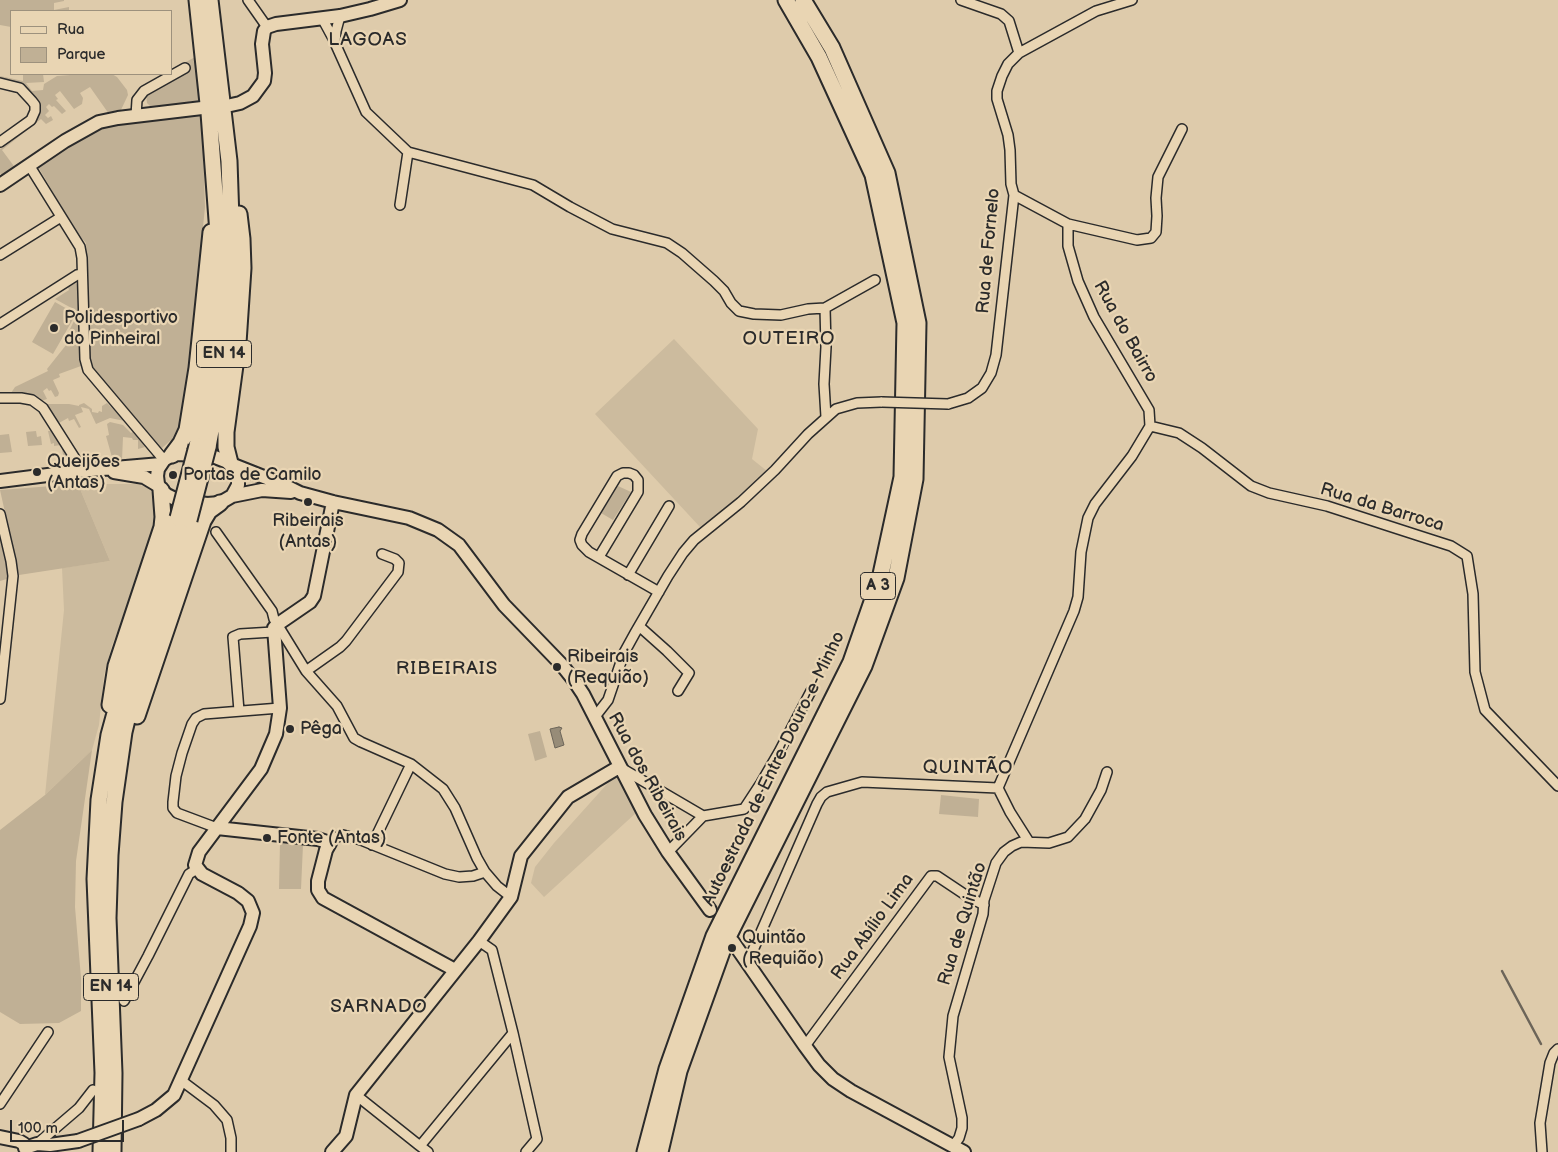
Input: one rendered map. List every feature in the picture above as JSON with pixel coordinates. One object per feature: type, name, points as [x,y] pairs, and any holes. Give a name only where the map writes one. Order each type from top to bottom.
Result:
[{"type":"highway","name":"EN 14","points":[[197,0],[210,113],[220,260],[219,292],[202,446]]},
{"type":"highway","name":"EN 14","points":[[113,1152],[114,1081],[108,918],[112,823],[118,772],[132,699],[202,446],[220,388],[228,326],[231,261],[231,182],[210,0]]},
{"type":"highway","name":"Autoestrada de Entre-Douro-e-Minho","points":[[645,1152],[667,1069],[714,936],[851,662],[880,579],[902,477],[905,322],[873,175],[820,57],[786,0]]},
{"type":"highway","name":"Autoestrada de Entre-Douro-e-Minho","points":[[660,1152],[680,1071],[725,942],[864,666],[896,578],[915,479],[918,323],[886,173],[832,48],[803,0]]},
{"type":"highway","points":[[230,464],[226,447],[226,432],[236,370],[243,268],[240,216],[231,182]]},
{"type":"highway","points":[[166,459],[185,436],[197,368],[216,191]]},
{"type":"highway","points":[[109,735],[114,674],[162,527],[163,517],[160,488]]},
{"type":"highway","points":[[118,772],[203,521],[210,511],[226,500]]},
{"type":"highway","name":"EN 14","points":[[101,1152],[103,1073],[95,879],[99,800],[109,735],[120,695],[183,519]]},
{"type":"main road","points":[[231,105],[240,103],[253,96],[264,82],[262,44],[265,29],[276,24],[340,16],[400,0]]},
{"type":"main road","points":[[0,185],[65,141],[106,120],[202,108]]},
{"type":"main road","points":[[0,481],[79,471],[104,470],[166,459],[179,454],[216,457],[284,484],[300,493]]},
{"type":"main road","points":[[160,488],[157,476],[166,459]]},
{"type":"main road","points":[[226,500],[238,485],[236,471],[230,464]]},
{"type":"main road","points":[[104,470],[144,478],[177,500],[208,504],[262,490],[300,493]]},
{"type":"main road","name":"Rua dos Ribeirais","points":[[300,493],[409,518],[438,530],[459,545],[504,606],[569,674],[583,694],[644,815],[710,910]]},
{"type":"main road","points":[[0,1137],[19,1141],[29,1148],[78,1141],[138,1119],[166,1104],[182,1081],[202,1031],[250,926],[253,913],[248,901],[238,893],[202,874],[195,865],[199,852],[261,770],[276,734],[280,708],[275,628],[310,602],[314,596],[333,502]]},
{"type":"main road","points":[[332,1152],[346,1136],[356,1095],[479,941],[511,897],[521,856],[568,797],[619,767]]},
{"type":"main road","points":[[217,828],[318,838],[330,843],[326,850],[318,881],[318,890],[323,898],[455,970]]},
{"type":"main road","points":[[732,942],[805,1046],[825,1071],[840,1084],[956,1150]]},
{"type":"street","points":[[248,0],[265,29]]},
{"type":"street","points":[[961,0],[1001,14],[1009,21],[1019,53],[1096,11],[1132,0]]},
{"type":"street","points":[[335,43],[340,16]]},
{"type":"street","points":[[322,18],[366,112],[408,152],[533,185],[612,229],[667,243],[714,281],[739,311],[754,314],[780,314],[825,308],[875,280]]},
{"type":"street","name":"Rua de Fornelo","points":[[826,417],[836,409],[856,403],[948,404],[968,398],[982,388],[991,374],[998,340],[1014,195],[1011,184],[1008,135],[997,99],[997,91],[1008,64],[1019,53]]},
{"type":"street","points":[[136,116],[137,100],[144,91],[185,68]]},
{"type":"street","points":[[0,83],[20,88],[35,105],[35,111],[32,120],[0,142]]},
{"type":"street","points":[[1014,195],[1068,224],[1137,240],[1150,238],[1156,232],[1158,178],[1182,129]]},
{"type":"street","points":[[400,205],[408,152]]},
{"type":"street","points":[[29,165],[80,247],[85,359],[88,370],[166,459]]},
{"type":"street","points":[[0,255],[61,217]]},
{"type":"street","name":"Rua do Bairro","points":[[1068,224],[1068,246],[1078,281],[1094,318],[1149,410],[1150,426]]},
{"type":"street","points":[[0,324],[82,274]]},
{"type":"street","points":[[594,718],[608,700],[624,653],[683,553],[694,540],[741,502],[826,417],[824,384],[826,347],[825,308]]},
{"type":"street","points":[[3,397],[32,400],[43,408],[76,460],[79,471]]},
{"type":"street","points":[[1029,842],[1010,812],[998,788],[1074,611],[1078,597],[1081,552],[1088,518],[1095,504],[1132,456],[1150,426]]},
{"type":"street","name":"Rua da Barroca","points":[[1150,426],[1179,433],[1252,486],[1269,493],[1327,506],[1451,546],[1467,556],[1473,594],[1476,672],[1485,710],[1558,786]]},
{"type":"street","points":[[599,557],[638,492],[638,480],[629,473],[617,476],[580,540],[589,552],[660,592]]},
{"type":"street","points":[[628,575],[669,506]]},
{"type":"street","points":[[0,514],[13,576],[0,699]]},
{"type":"street","points":[[216,532],[272,610],[275,628],[306,671],[337,706],[354,738],[411,764],[436,783],[455,808],[476,858],[485,872],[497,886],[511,897]]},
{"type":"street","points":[[306,671],[346,641],[398,572],[399,563],[395,559],[382,554]]},
{"type":"street","points":[[639,626],[689,673],[678,691]]},
{"type":"street","points":[[239,711],[233,637],[275,628]]},
{"type":"street","points":[[668,852],[703,816],[744,809],[775,760],[811,691]]},
{"type":"street","points":[[217,828],[177,813],[173,808],[176,776],[192,724],[196,718],[204,714],[280,708]]},
{"type":"street","points":[[372,845],[411,764]]},
{"type":"street","points":[[619,767],[703,816]]},
{"type":"street","name":"Rua de Quintão","points":[[956,1150],[962,1128],[962,1118],[949,1057],[952,1023],[971,952],[984,914],[984,900],[996,863],[1004,852],[1021,842],[1049,843],[1072,834],[1085,820],[1101,790],[1107,772]]},
{"type":"street","points":[[747,964],[816,804],[827,792],[862,782],[998,788]]},
{"type":"street","points":[[330,843],[334,838],[343,835],[444,874],[459,877],[473,876],[485,872]]},
{"type":"street","points":[[124,1001],[189,874],[198,869]]},
{"type":"street","name":"Rua Abílio Lima","points":[[805,1046],[931,876],[937,876],[984,905]]},
{"type":"street","points":[[479,941],[492,950],[537,1139],[526,1152]]},
{"type":"street","points":[[0,1104],[48,1032]]},
{"type":"street","points":[[420,1146],[513,1032]]},
{"type":"street","points":[[1542,1152],[1540,1123],[1550,1063],[1558,1049]]},
{"type":"street","points":[[182,1081],[214,1105],[227,1120],[231,1138],[231,1152]]},
{"type":"street","points":[[29,1148],[79,1108],[93,1090]]},
{"type":"street","points":[[356,1095],[428,1152]]},
{"type":"shaded area","points":[[674,339],[758,429],[752,459],[767,471],[748,492],[700,527],[595,414]]},
{"type":"shaded area","points":[[78,484],[137,484],[149,488],[158,502],[157,521],[129,604],[112,645],[104,675],[99,725],[92,750],[45,795],[64,610],[62,568],[110,561]]},
{"type":"shaded area","points":[[562,728],[560,731],[564,745],[555,748],[550,729]]},
{"type":"shaded area","points":[[616,774],[637,812],[544,897],[531,883],[535,867]]},
{"type":"green space","points":[[0,0],[64,0],[54,3],[54,10],[10,10],[10,27],[0,25]]},
{"type":"green space","points":[[69,7],[69,10],[54,10]]},
{"type":"green space","points":[[197,56],[201,103],[192,101],[167,107],[150,106],[147,103],[146,94],[186,72],[186,62]]},
{"type":"green space","points":[[23,75],[43,75],[44,82],[26,83],[32,91],[43,90],[44,84],[57,76],[114,75],[127,90],[128,95],[120,112],[109,114],[90,87],[80,93],[83,98],[82,104],[74,109],[60,91],[55,95],[58,99],[56,100],[66,111],[62,114],[49,104],[46,107],[49,111],[45,115],[48,118],[51,116],[53,120],[46,124],[41,119],[2,150],[16,169],[3,178],[0,173],[0,149],[10,142],[8,140],[38,110],[13,83],[13,80],[0,78],[0,76],[23,81]]},
{"type":"green space","points":[[202,114],[205,207],[199,301],[188,393],[178,437],[162,448],[157,446],[91,366],[86,243],[77,233],[37,165],[95,130],[111,125]]},
{"type":"green space","points":[[75,283],[78,284],[81,366],[59,374],[60,377],[53,380],[59,393],[58,396],[55,397],[51,390],[49,391],[47,388],[43,391],[47,399],[41,401],[32,396],[11,393],[15,387],[48,371],[47,369],[74,335],[69,331],[77,311],[55,299],[69,290],[68,287]]},
{"type":"green space","name":"Polidesportivo do Pinheiral","points":[[55,302],[76,314],[53,354],[32,342]]},
{"type":"green space","points":[[84,403],[92,409],[92,412],[98,413],[99,411],[102,412],[102,406],[107,403],[125,421],[110,418],[96,424],[89,409],[81,407],[83,412],[75,415],[81,427],[79,428],[74,419],[69,421],[68,418],[57,424],[45,404],[79,406]]},
{"type":"green space","points":[[110,422],[123,425],[131,433],[134,431],[145,447],[138,449],[138,440],[123,437],[122,460],[113,461],[106,436],[109,435],[107,424]]},
{"type":"green space","points":[[55,430],[75,460],[73,466],[60,467],[60,460],[64,459],[61,445],[54,446],[54,443],[51,444],[48,431]]},
{"type":"green space","points":[[36,431],[37,437],[41,436],[42,445],[28,446],[26,432]]},
{"type":"green space","points":[[9,434],[12,452],[0,453],[0,435]]},
{"type":"green space","points":[[78,484],[110,561],[19,575],[0,490]]},
{"type":"green space","points":[[618,486],[631,492],[613,520],[601,513]]},
{"type":"green space","points":[[0,537],[10,578],[0,581]]},
{"type":"green space","points":[[540,731],[547,757],[535,761],[528,734]]},
{"type":"green space","points":[[92,750],[76,861],[75,907],[81,978],[81,1011],[59,1023],[20,1024],[0,1012],[0,830],[45,795]]},
{"type":"green space","points":[[941,795],[979,799],[978,817],[939,814]]},
{"type":"green space","points":[[280,843],[303,845],[301,889],[279,889]]},
{"type":"waterway","points":[[1502,971],[1541,1044]]},
{"type":"place","name":"Polidesportivo do Pinheiral","points":[[54,328]]},
{"type":"place","name":"Queijões (Antas)","points":[[37,472]]},
{"type":"place","name":"Portas de Camilo","points":[[173,475]]},
{"type":"place","name":"Ribeirais (Antas)","points":[[308,502]]},
{"type":"place","name":"Ribeirais (Requião)","points":[[557,667]]},
{"type":"place","name":"Pêga","points":[[290,729]]},
{"type":"place","name":"Fonte (Antas)","points":[[267,838]]},
{"type":"place","name":"Quintão (Requião)","points":[[732,948]]},
{"type":"district","name":"LAGOAS","points":[[368,40]]},
{"type":"district","name":"OUTEIRO","points":[[789,339]]},
{"type":"district","name":"RIBEIRAIS","points":[[447,669]]},
{"type":"district","name":"QUINTÃO","points":[[968,768]]},
{"type":"district","name":"SARNADO","points":[[379,1007]]}]
